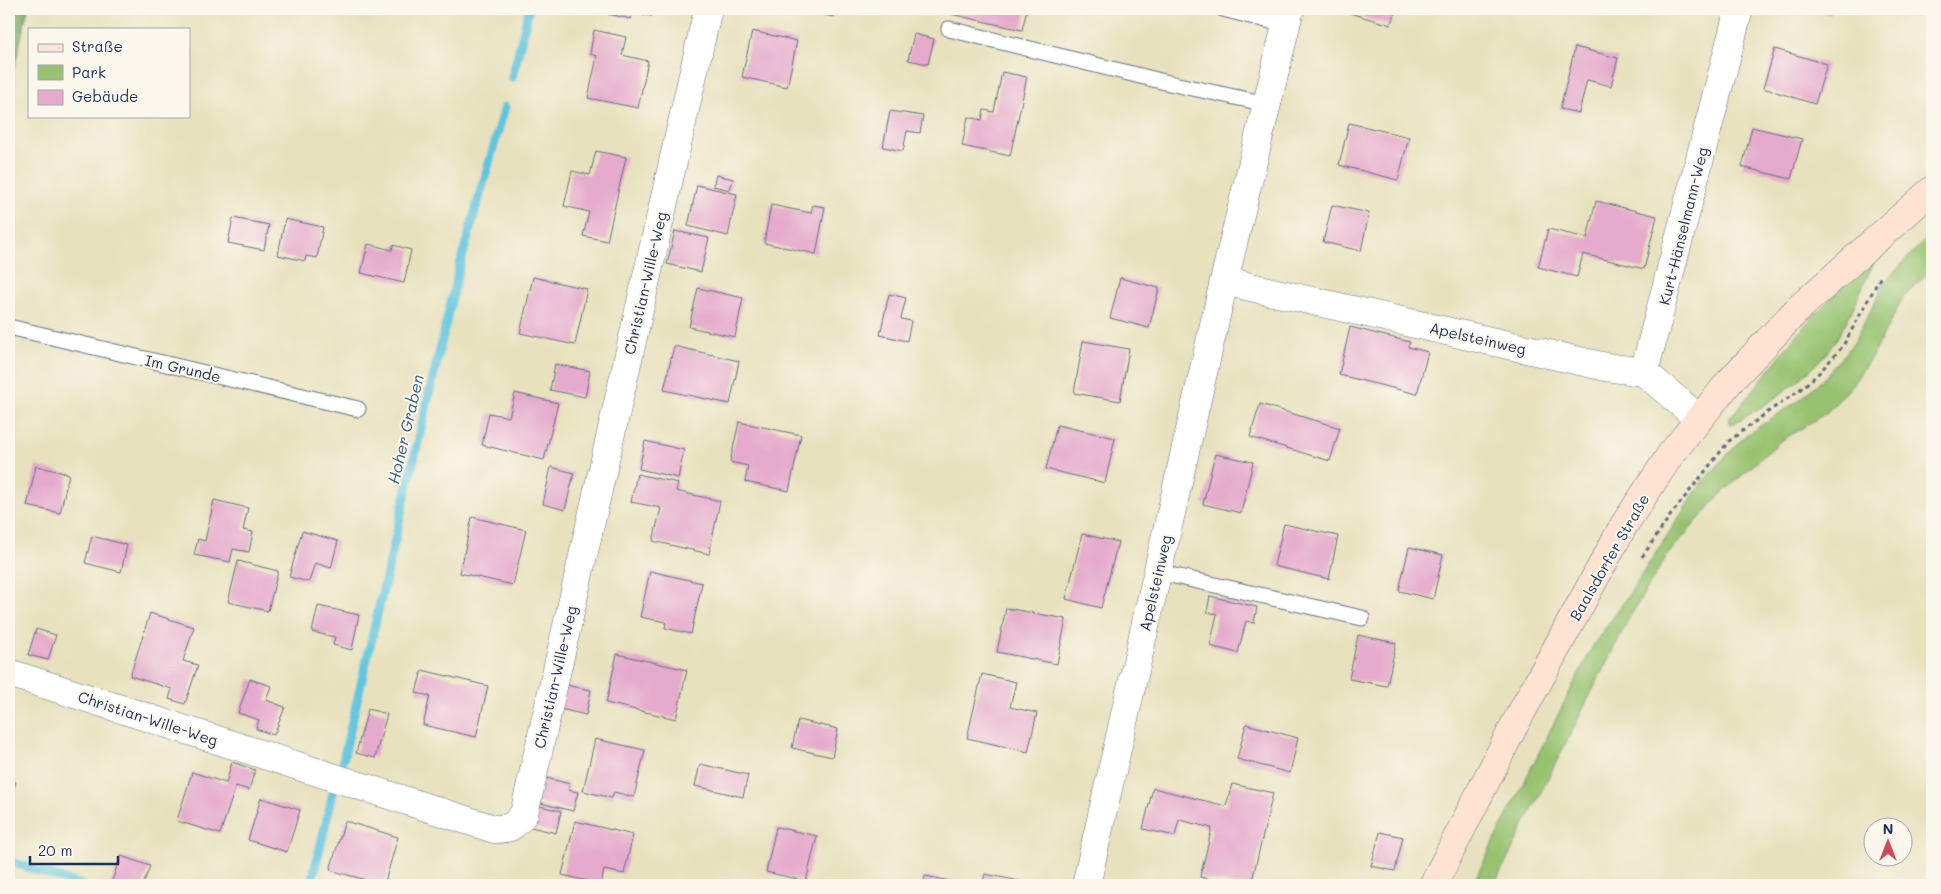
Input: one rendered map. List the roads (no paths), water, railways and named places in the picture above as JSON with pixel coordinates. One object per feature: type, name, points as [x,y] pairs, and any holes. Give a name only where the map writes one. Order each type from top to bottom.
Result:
[{"type":"main road","name":"Baalsdorfer Straße","points":[[1433,885],[1515,724],[1624,525],[1671,454],[1730,381],[1799,308],[1932,190]]},
{"type":"street","name":"Christian-Wille-Weg","points":[[9,673],[494,829],[509,829],[516,824],[524,814],[708,9]]},
{"type":"street","name":"Kurt-Hänselmann-Weg","points":[[1644,372],[1739,9]]},
{"type":"street","name":"Apelsteinweg","points":[[1086,885],[1224,281],[1288,17]]},
{"type":"street","name":"Apelsteinweg","points":[[1224,281],[1606,367],[1644,372]]},
{"type":"street","points":[[1644,372],[1699,419]]},
{"type":"lane","points":[[1223,9],[1288,17]]},
{"type":"lane","points":[[949,29],[1169,83],[1267,104]]},
{"type":"lane","name":"Im Grunde","points":[[9,327],[358,408]]},
{"type":"lane","points":[[1157,572],[1362,618]]},
{"type":"waterway","name":"Hoher Graben","points":[[512,78],[529,9]]},
{"type":"waterway","name":"Hoher Graben","points":[[343,760],[459,268],[505,107]]},
{"type":"waterway","name":"Hoher Graben","points":[[311,885],[333,793]]},
{"type":"waterway","name":"Hoher Graben","points":[[9,861],[81,885]]}]
